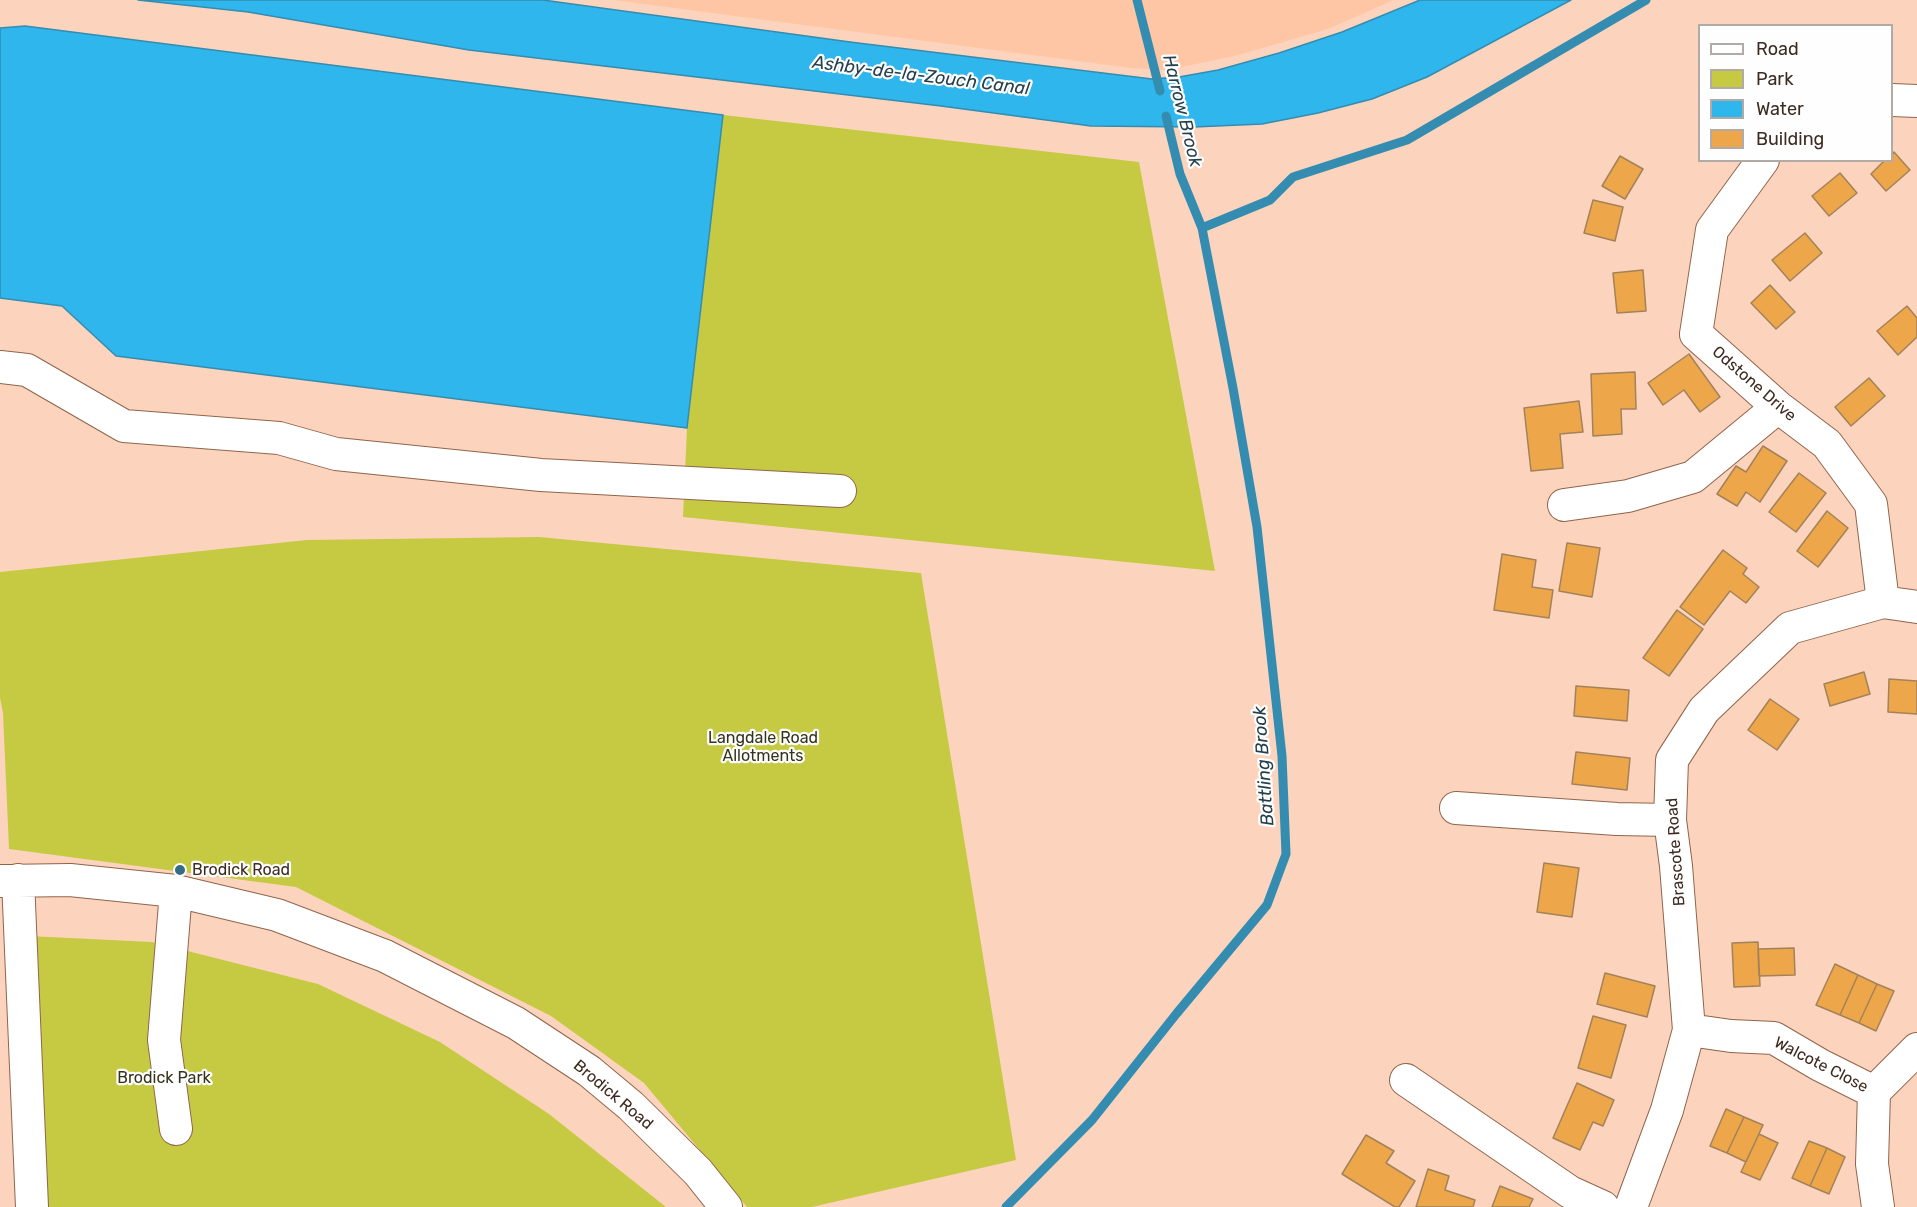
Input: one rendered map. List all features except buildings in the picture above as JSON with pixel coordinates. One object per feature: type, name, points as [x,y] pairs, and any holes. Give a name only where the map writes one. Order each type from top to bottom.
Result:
[{"type":"street","points":[[1893,100],[1917,101]]},
{"type":"street","name":"Odstone Drive","points":[[1762,162],[1712,230],[1696,334],[1778,407],[1827,444],[1871,504],[1883,602]]},
{"type":"street","points":[[0,367],[27,370],[124,426],[279,438],[336,454],[541,475],[840,491]]},
{"type":"street","points":[[1564,505],[1628,496],[1693,477],[1778,407]]},
{"type":"street","name":"Brascote Road","points":[[1631,1207],[1667,1110],[1689,1030],[1678,887],[1670,819],[1672,760],[1704,710],[1790,628],[1883,602],[1917,608]]},
{"type":"street","points":[[1456,808],[1617,819],[1670,819]]},
{"type":"street","name":"Brodick Road","points":[[9,881],[70,880],[176,891],[277,915],[385,956],[516,1023],[589,1071],[631,1106],[698,1172],[726,1207]]},
{"type":"street","points":[[9,881],[32,1207]]},
{"type":"street","points":[[176,891],[164,1040],[176,1129]]},
{"type":"street","name":"Walcote Close","points":[[1689,1030],[1731,1036],[1774,1038],[1820,1065],[1874,1092],[1872,1164],[1878,1207]]},
{"type":"street","points":[[1874,1092],[1917,1049]]},
{"type":"street","points":[[1406,1080],[1570,1192],[1603,1207]]},
{"type":"shaded area","points":[[613,0],[1394,0],[1328,29],[1235,56],[1167,70],[1131,68]]},
{"type":"green space","points":[[723,115],[1139,162],[1215,571],[683,517],[687,428]]},
{"type":"green space","name":"Langdale Road Allotments","points":[[539,537],[921,573],[1016,1160],[812,1207],[747,1207],[644,1083],[551,1016],[296,887],[9,849],[3,713],[0,698],[0,572],[307,540]]},
{"type":"green space","name":"Brodick Park","points":[[28,936],[152,942],[318,984],[440,1042],[549,1114],[666,1207],[38,1207]]},
{"type":"water","name":"Ashby-de-la-Zouch Canal","points":[[138,0],[543,0],[850,42],[1152,79],[1218,70],[1279,53],[1342,32],[1420,0],[1571,0],[1427,77],[1372,99],[1262,124],[1194,127],[1091,126],[469,50],[248,12]]},
{"type":"water","points":[[25,26],[723,115],[687,428],[116,356],[62,306],[0,298],[0,28]]},
{"type":"waterway","name":"Harrow Brook","points":[[1137,0],[1160,91]]},
{"type":"waterway","points":[[1202,228],[1270,200],[1293,177],[1407,140],[1646,0]]},
{"type":"waterway","name":"Battling Brook","points":[[1006,1207],[1092,1120],[1267,905],[1286,854],[1282,756],[1257,527],[1202,228],[1180,174],[1166,116]]},
{"type":"place","name":"Brodick Road","points":[[180,870]]}]
